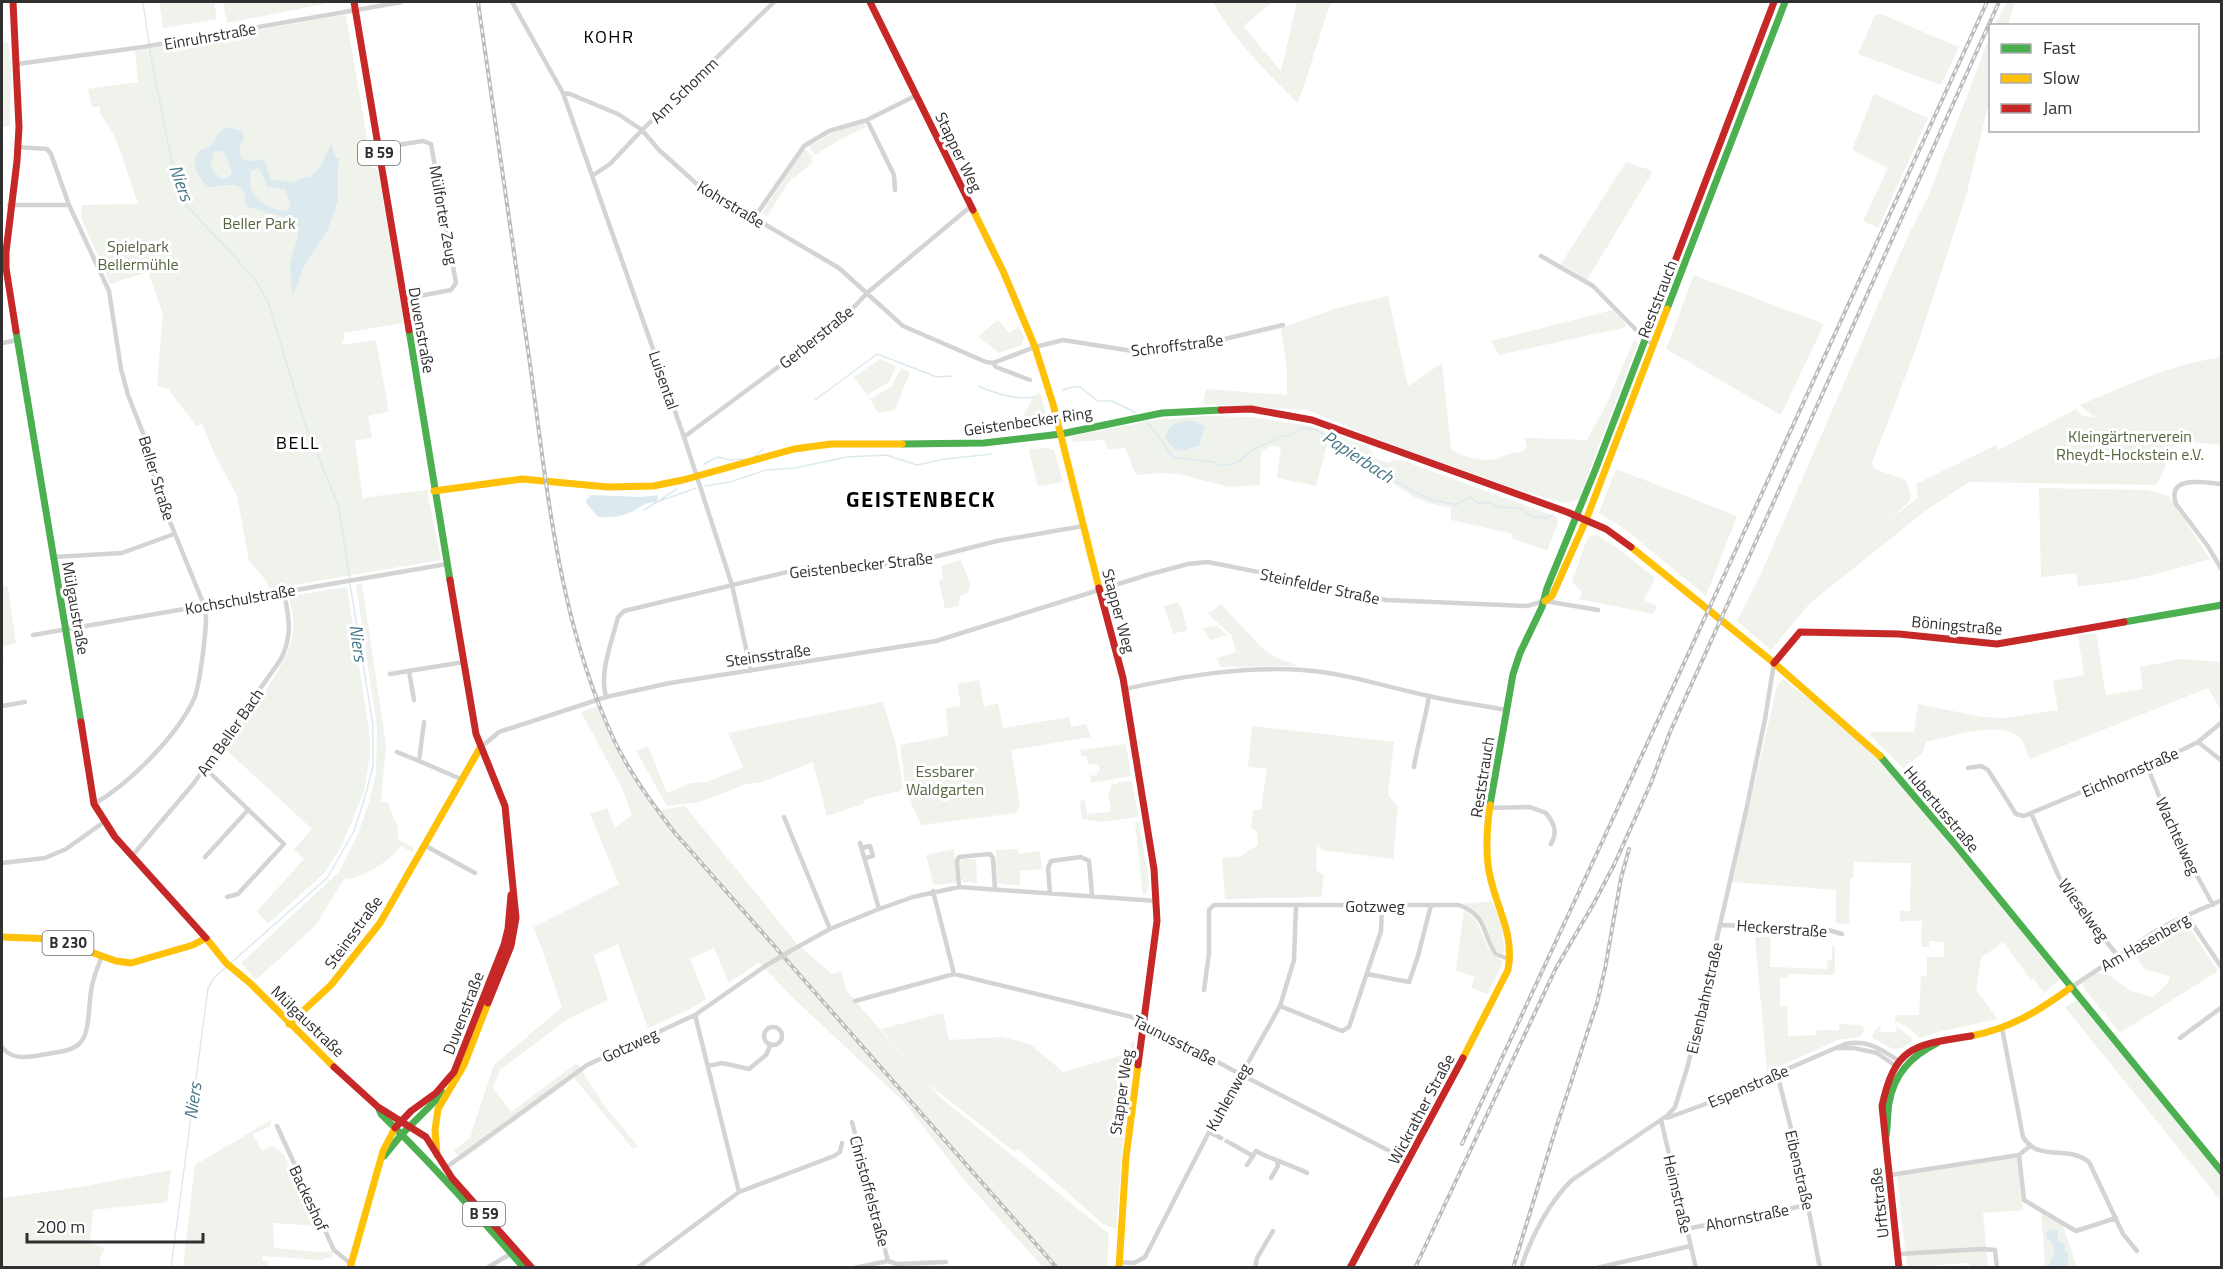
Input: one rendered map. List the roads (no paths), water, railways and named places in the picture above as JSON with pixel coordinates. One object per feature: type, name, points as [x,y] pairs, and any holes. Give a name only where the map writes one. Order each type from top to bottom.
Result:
[{"type":"main road","name":"Mülgaustraße","points":[[13,2],[19,102],[18,147],[4,247],[5,285],[18,340],[94,804],[104,822],[132,856],[198,927],[226,963],[250,983],[317,1052],[378,1107],[426,1137],[437,1155]]},
{"type":"main road","name":"Duvenstraße","points":[[354,2],[464,662],[480,748],[505,806],[516,906],[511,946],[464,1065],[450,1086]]},
{"type":"main road","name":"Stapper Weg","points":[[870,2],[1003,272],[1035,347],[1061,434],[1125,689],[1154,869],[1157,901],[1154,951],[1126,1157],[1119,1265]]},
{"type":"main road","name":"Reststrauch","points":[[1511,960],[1510,932],[1487,864],[1486,843],[1489,808],[1516,663],[1545,602],[1547,588],[1577,516],[1774,2]]},
{"type":"main road","name":"Reststrauch","points":[[1545,602],[1552,596],[1586,520],[1785,2]]},
{"type":"main road","name":"Geistenbecker Ring","points":[[434,491],[530,479],[597,487],[639,488],[697,477],[771,454],[807,447],[849,444],[965,444],[1061,434],[1162,413],[1251,409],[1321,423],[1586,520]]},
{"type":"main road","name":"Hubertusstraße","points":[[1586,520],[1606,529],[1628,544],[1774,663],[1875,751],[1954,843],[2222,1172]]},
{"type":"main road","name":"Böningstraße","points":[[1774,663],[1800,632],[1899,634],[1997,644],[2222,605]]},
{"type":"main road","name":"Steinsstraße","points":[[289,1024],[331,985],[381,922],[480,748]]},
{"type":"main road","name":"Duvenstraße","points":[[350,1266],[389,1136],[402,1121],[446,1083],[460,1061],[504,945],[509,921],[512,883]]},
{"type":"main road","points":[[194,944],[199,935],[198,927]]},
{"type":"main road","name":"B 230","points":[[2,937],[54,939],[124,963],[138,963],[206,938]]},
{"type":"main road","name":"Wickrather Straße","points":[[1350,1268],[1495,998],[1511,960]]},
{"type":"main road","points":[[1899,1065],[1912,1050],[1924,1043],[2002,1028],[2042,1008],[2070,988]]},
{"type":"main road","name":"Urftstraße","points":[[1899,1065],[1890,1096],[1886,1136],[1899,1268]]},
{"type":"main road","name":"B 59","points":[[402,1134],[450,1086]]},
{"type":"main road","name":"B 59","points":[[441,1171],[435,1138],[436,1118],[450,1086]]},
{"type":"main road","name":"Mülgaustraße","points":[[378,1107],[381,1114],[396,1128]]},
{"type":"main road","name":"B 59","points":[[396,1128],[441,1171],[514,1252],[532,1268]]},
{"type":"main road","points":[[382,1158],[402,1134]]},
{"type":"main road","name":"B 59","points":[[514,1252],[524,1268]]},
{"type":"street","name":"Einruhrstraße","points":[[17,64],[144,47],[402,2]]},
{"type":"street","points":[[512,2],[563,93]]},
{"type":"street","name":"Am Schomm","points":[[592,176],[610,164],[774,2]]},
{"type":"street","name":"Kohrstraße","points":[[563,93],[618,114],[642,130],[659,150],[698,185],[839,267],[911,331],[1030,380]]},
{"type":"street","name":"Luisental","points":[[563,93],[684,437],[732,585],[751,670]]},
{"type":"street","points":[[754,218],[804,146],[829,131],[867,120],[916,95]]},
{"type":"street","points":[[867,120],[894,175],[896,190]]},
{"type":"street","name":"Mülforter Zeug","points":[[378,148],[423,141],[431,144],[456,283],[451,290],[403,299]]},
{"type":"street","name":"Beller Straße","points":[[18,147],[48,149],[69,205],[109,291],[128,395],[152,456],[154,477],[174,534],[204,606],[206,627],[195,696],[187,712],[153,756],[94,804]]},
{"type":"street","points":[[9,205],[69,205]]},
{"type":"street","name":"Gerberstraße","points":[[684,437],[844,318],[867,293],[970,207]]},
{"type":"street","points":[[1541,256],[1593,286],[1645,339],[1654,345]]},
{"type":"street","name":"Schroffstraße","points":[[1035,347],[1066,340],[1139,352],[1216,341],[1283,325]]},
{"type":"street","points":[[2,343],[18,340]]},
{"type":"street","points":[[993,363],[1035,347]]},
{"type":"street","points":[[2222,484],[2194,482],[2182,484],[2175,490],[2173,497],[2222,570]]},
{"type":"street","name":"Geistenbecker Straße","points":[[606,697],[603,684],[605,672],[618,617],[624,610],[804,568],[834,568],[918,561],[990,542],[1083,526]]},
{"type":"street","points":[[54,557],[122,553],[174,534]]},
{"type":"street","name":"Steinfelder Straße","points":[[1100,590],[1179,566],[1208,562],[1301,582],[1314,582],[1342,591],[1386,600],[1527,606],[1545,602]]},
{"type":"street","name":"Kochschulstraße","points":[[33,634],[447,564]]},
{"type":"street","name":"Steinsstraße","points":[[480,748],[499,732],[606,697],[670,683],[936,642],[1100,590]]},
{"type":"street","name":"Am Beller Bach","points":[[132,856],[205,768],[281,659],[288,645],[290,632],[284,592]]},
{"type":"street","points":[[1545,602],[1598,610]]},
{"type":"street","points":[[390,674],[464,662]]},
{"type":"street","name":"Eisenbahnstraße","points":[[1522,1267],[1539,1227],[1561,1190],[1572,1180],[1661,1120],[1674,1107],[1688,1065],[1721,925],[1766,718],[1774,663]]},
{"type":"street","points":[[1125,689],[1172,678],[1215,672],[1257,669],[1304,670],[1506,710]]},
{"type":"street","points":[[409,671],[414,700]]},
{"type":"street","points":[[1414,767],[1430,696]]},
{"type":"street","points":[[2,706],[25,702]]},
{"type":"street","points":[[419,761],[424,722]]},
{"type":"street","name":"Eichhornstraße","points":[[2031,813],[2198,742],[2222,722]]},
{"type":"street","points":[[2198,742],[2222,761]]},
{"type":"street","points":[[397,752],[461,779]]},
{"type":"street","points":[[1968,768],[1981,766],[1988,770],[2016,814],[2024,816],[2031,813]]},
{"type":"street","name":"Wachtelweg","points":[[2146,766],[2175,835],[2213,905]]},
{"type":"street","points":[[205,768],[284,844],[238,894],[227,897]]},
{"type":"street","points":[[1489,808],[1530,807],[1546,813],[1555,828],[1555,837],[1551,844]]},
{"type":"street","points":[[205,856],[248,810]]},
{"type":"street","name":"Wieselweg","points":[[2031,813],[2059,877],[2118,956]]},
{"type":"street","points":[[784,817],[830,929]]},
{"type":"street","points":[[2,863],[45,858],[66,849],[104,822]]},
{"type":"street","points":[[424,845],[475,873]]},
{"type":"street","points":[[865,858],[873,856],[870,846],[861,846],[879,909]]},
{"type":"street","points":[[959,887],[957,861],[959,856],[990,855],[993,858],[995,889]]},
{"type":"street","points":[[1050,892],[1048,868],[1050,861],[1081,857],[1089,861],[1092,896]]},
{"type":"street","name":"Gotzweg","points":[[441,1171],[587,1065],[695,1015],[767,964],[830,929],[879,909],[933,891],[959,887],[1157,901]]},
{"type":"street","points":[[933,891],[954,974]]},
{"type":"street","name":"Am Hasenberg","points":[[2070,988],[2174,921],[2222,900]]},
{"type":"street","name":"Gotzweg","points":[[1204,990],[1209,953],[1209,909],[1217,905],[1459,905],[1472,910],[1482,923],[1494,951],[1500,957],[1511,960]]},
{"type":"street","points":[[1367,974],[1409,982],[1419,956],[1431,905]]},
{"type":"street","name":"Kuhlenweg","points":[[1119,1265],[1134,1263],[1145,1257],[1240,1074],[1280,1006],[1294,960],[1296,906]]},
{"type":"street","points":[[1280,1006],[1342,1031],[1348,1027],[1381,931],[1382,906]]},
{"type":"street","points":[[2187,916],[2222,968]]},
{"type":"street","name":"Heckerstraße","points":[[1721,925],[1825,929],[1842,934]]},
{"type":"street","points":[[2,1047],[8,1054],[26,1057],[67,1050],[78,1045],[87,1029],[89,1000],[95,973],[102,956]]},
{"type":"street","name":"Taunusstraße","points":[[855,1001],[954,974],[1136,1018],[1409,1161]]},
{"type":"street","points":[[2180,1038],[2222,1006]]},
{"type":"street","points":[[695,1015],[739,1192]]},
{"type":"street","points":[[770,1028],[777,1029],[781,1032],[782,1040],[771,1044],[765,1040],[764,1033],[770,1028]]},
{"type":"street","points":[[2002,1028],[2022,1131],[2030,1146],[2044,1152],[2072,1153],[2089,1162],[2124,1234],[2137,1251]]},
{"type":"street","name":"Espenstraße","points":[[1661,1120],[1711,1102],[1834,1048],[1855,1042],[1863,1042],[1880,1048],[1899,1065]]},
{"type":"street","points":[[708,1066],[722,1063],[749,1069],[766,1055],[771,1044]]},
{"type":"street","name":"Eibenstraße","points":[[1777,1073],[1808,1205],[1820,1268]]},
{"type":"street","name":"Heimstraße","points":[[1661,1120],[1696,1268]]},
{"type":"street","name":"Christoffelstraße","points":[[852,1122],[888,1261]]},
{"type":"street","name":"Backeshof","points":[[277,1126],[330,1243],[350,1266]]},
{"type":"street","points":[[1209,1132],[1219,1137]]},
{"type":"street","points":[[637,1268],[739,1192],[834,1156],[840,1152],[842,1143]]},
{"type":"street","points":[[1230,1143],[1252,1156]]},
{"type":"street","points":[[1890,1175],[2019,1155],[2030,1146]]},
{"type":"street","points":[[1247,1165],[1256,1151],[1277,1162],[1284,1161],[1306,1173]]},
{"type":"street","points":[[2019,1155],[2024,1200],[2076,1231],[2116,1218]]},
{"type":"street","points":[[1271,1178],[1278,1166],[1277,1162]]},
{"type":"street","name":"Ahornstraße","points":[[1686,1229],[1808,1205]]},
{"type":"street","points":[[1255,1268],[1257,1258],[1273,1231]]},
{"type":"street","points":[[1597,1268],[1690,1246]]},
{"type":"street","points":[[1898,1254],[1995,1250],[1996,1267]]},
{"type":"street","points":[[487,1268],[514,1252]]},
{"type":"street","points":[[854,1268],[861,1264],[888,1261],[898,1266],[946,1262]]},
{"type":"waterway","name":"Niers","points":[[143,2],[150,51],[175,179],[185,204],[255,280],[268,301],[304,421],[338,505],[350,579]]},
{"type":"waterway","name":"Papierbach","points":[[815,400],[877,354],[937,377],[952,376]]},
{"type":"waterway","name":"Papierbach","points":[[978,386],[1006,396],[1035,397]]},
{"type":"waterway","name":"Papierbach","points":[[1063,390],[1080,387],[1098,401],[1112,401],[1135,412]]},
{"type":"waterway","name":"Papierbach","points":[[1146,421],[1174,457],[1213,462],[1222,466],[1238,462],[1254,449],[1283,436],[1289,436],[1300,428],[1315,429],[1349,448],[1373,467],[1414,492],[1433,500],[1456,505],[1470,497],[1480,504],[1489,502],[1498,507],[1519,508],[1532,516],[1546,518],[1553,515]]},
{"type":"waterway","name":"Papierbach","points":[[755,456],[763,449]]},
{"type":"waterway","points":[[705,486],[730,482],[766,470],[795,468],[847,457],[886,455],[917,465],[945,459],[992,454]]},
{"type":"waterway","name":"Papierbach","points":[[704,464],[718,457],[731,460],[745,459]]},
{"type":"waterway","name":"Papierbach","points":[[644,510],[657,502],[696,488]]},
{"type":"waterway","name":"Papierbach","points":[[660,500],[677,489]]},
{"type":"waterway","name":"Niers","points":[[232,962],[327,878],[354,831],[365,797],[373,766],[373,725],[350,584]]},
{"type":"waterway","name":"Niers","points":[[171,1268],[208,988],[214,978],[226,967]]},
{"type":"tunnel","points":[[1219,1137],[1230,1143]]},
{"type":"railway","points":[[478,2],[557,553],[580,649],[615,742],[642,789],[675,833],[1057,1268]]},
{"type":"railway","points":[[1462,1144],[1987,2]]},
{"type":"railway","points":[[1989,24],[1999,2]]},
{"type":"railway","points":[[1415,1268],[1556,968],[1614,865],[1651,783],[1670,732],[1989,24]]},
{"type":"railway","points":[[1513,1268],[1597,1003],[1621,878],[1629,849]]},
{"type":"district","name":"KOHR","points":[[609,37]]},
{"type":"district","name":"BELL","points":[[298,443]]},
{"type":"district","name":"GEISTENBECK","points":[[921,499]]},
{"type":"park label","name":"Beller Park","points":[[259,223]]},
{"type":"park label","name":"Spielpark Bellermühle","points":[[138,255]]},
{"type":"park label","name":"Kleingärtnerverein Rheydt-Hockstein e.V.","points":[[2130,445]]},
{"type":"park label","name":"Essbarer Waldgarten","points":[[945,780]]}]
